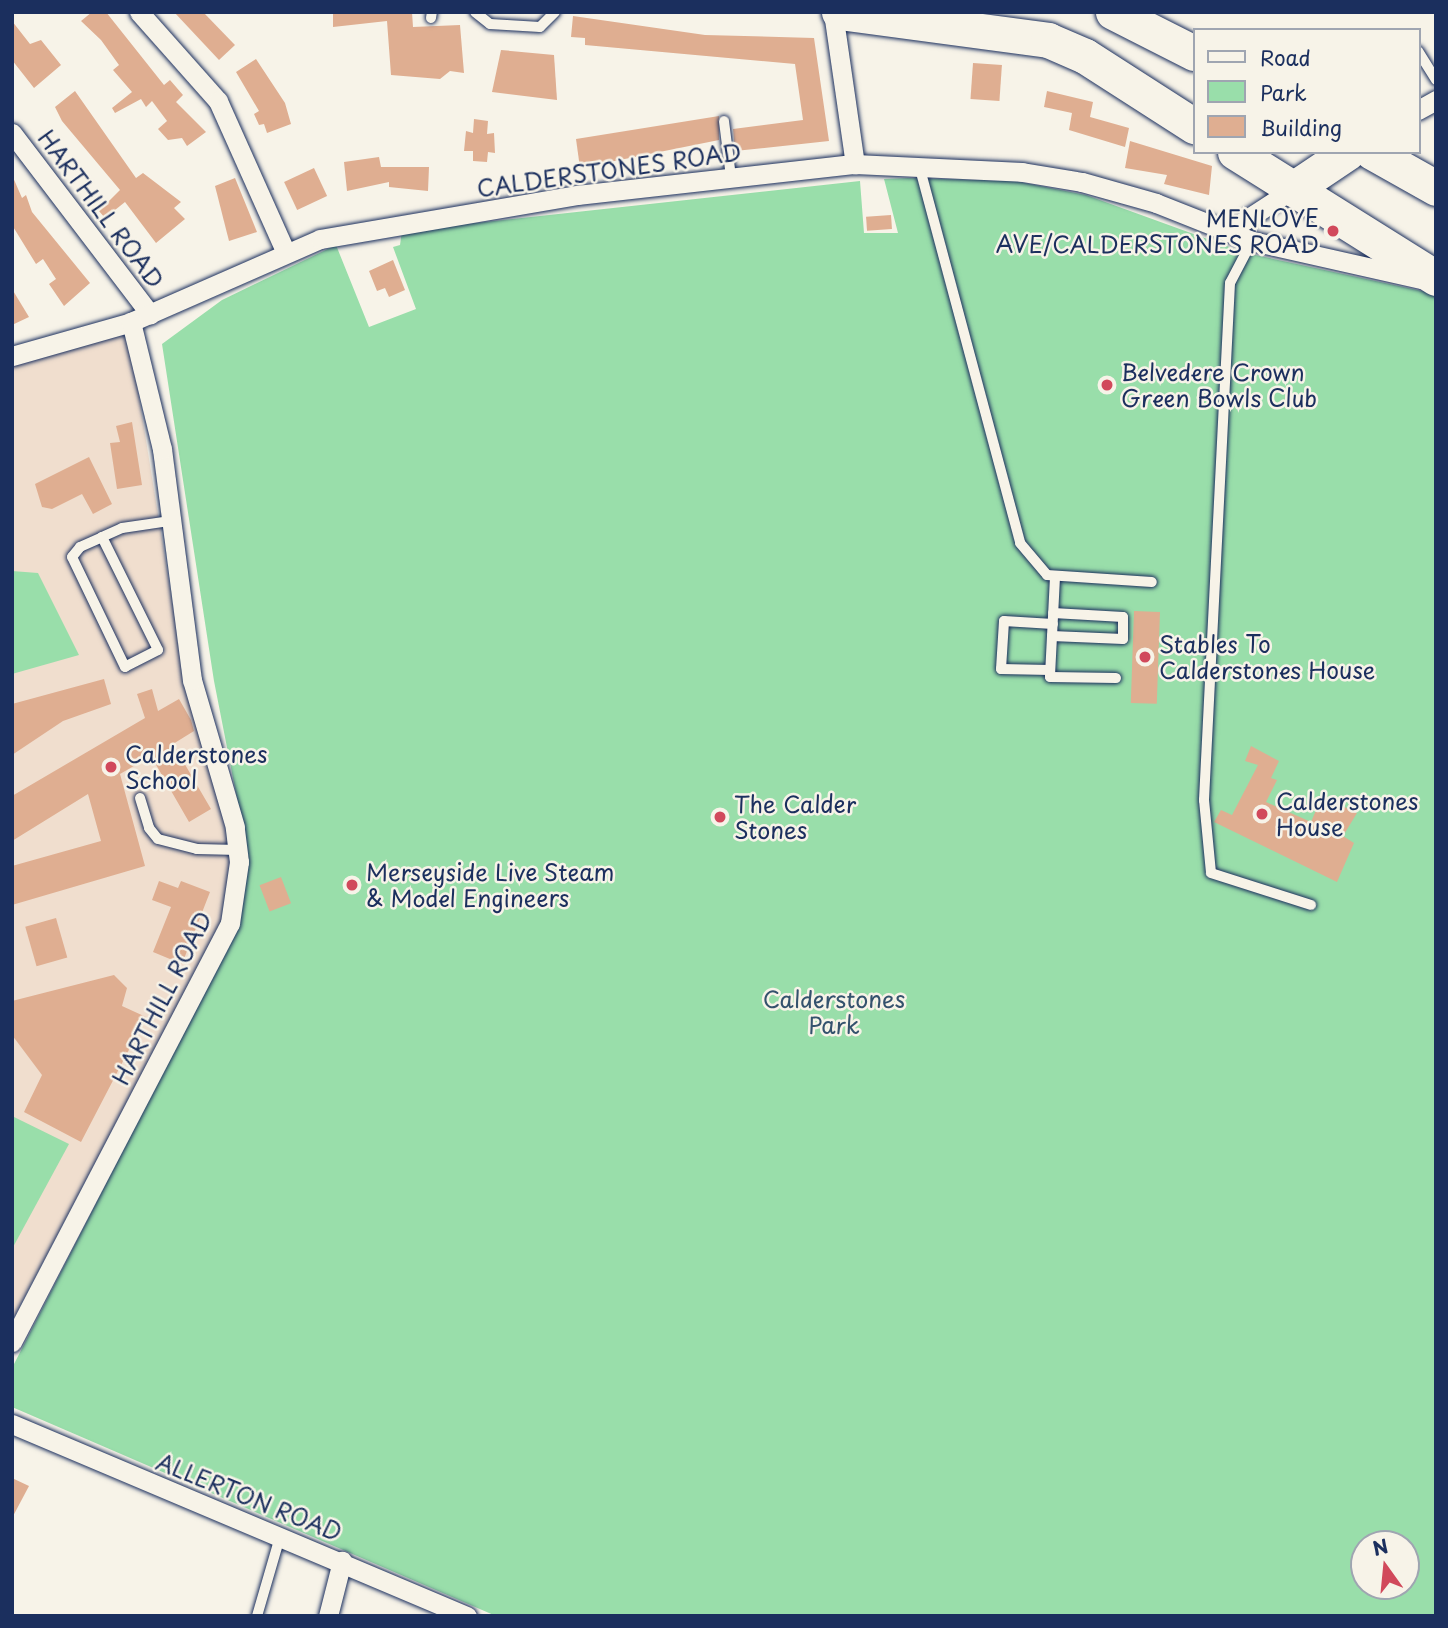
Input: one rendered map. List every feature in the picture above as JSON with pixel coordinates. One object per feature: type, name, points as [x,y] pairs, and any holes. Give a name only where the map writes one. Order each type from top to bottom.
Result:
[{"type":"highway","points":[[838,12],[1048,40],[1086,56],[1192,125]]},
{"type":"highway","points":[[1113,12],[1192,53]]},
{"type":"highway","points":[[1238,154],[1436,280]]},
{"type":"highway","points":[[1293,190],[1345,154]]},
{"type":"highway","points":[[1376,154],[1436,188]]},
{"type":"street","points":[[139,12],[218,101],[285,251]]},
{"type":"street","points":[[833,12],[855,164]]},
{"type":"street","points":[[1420,109],[1436,100]]},
{"type":"street","name":"HARTHILL ROAD","points":[[12,133],[150,314]]},
{"type":"street","name":"CALDERSTONES ROAD","points":[[12,356],[131,322],[285,251],[320,239],[577,195],[855,164],[919,165],[1082,182],[1156,203],[1252,241],[1436,280]]},
{"type":"street","points":[[1227,232],[1293,190]]},
{"type":"street","name":"HARTHILL ROAD","points":[[12,1342],[230,923],[238,850],[192,680],[162,449],[131,322]]},
{"type":"street","name":"ALLERTON ROAD","points":[[12,1424],[467,1616]]},
{"type":"street","points":[[328,1616],[342,1561]]},
{"type":"lane","points":[[475,12],[489,24],[540,27],[555,12]]},
{"type":"lane","points":[[1420,54],[1436,80]]},
{"type":"lane","points":[[724,121],[731,177]]},
{"type":"lane","points":[[919,165],[1020,544],[1030,560],[1055,577],[1152,582]]},
{"type":"lane","points":[[1252,241],[1230,283],[1206,826],[1211,873],[1311,905]]},
{"type":"lane","points":[[102,537],[158,650],[125,667],[72,557],[102,537],[122,528],[170,521]]},
{"type":"lane","points":[[1055,577],[1050,677],[1116,678]]},
{"type":"lane","points":[[1050,670],[1001,669],[1004,621],[1124,617],[1123,639],[1052,636]]},
{"type":"lane","points":[[140,798],[149,828],[158,839],[197,849],[238,850]]},
{"type":"lane","points":[[257,1616],[280,1536]]},
{"type":"shaded area","name":"Calderstones School","points":[[128,329],[184,675],[235,860],[225,916],[12,1321],[12,359]]},
{"type":"green space","name":"Calderstones Park","points":[[884,179],[1015,181],[1086,195],[1246,253],[1436,294],[1436,1616],[496,1616],[12,1407],[12,1368],[236,929],[242,824],[214,681],[162,344],[222,300],[336,245],[369,327],[416,309],[393,247],[400,245],[402,231],[860,181],[864,233],[898,233]]},
{"type":"green space","points":[[12,571],[38,573],[79,655],[12,674]]},
{"type":"green space","points":[[12,1116],[69,1144],[12,1249]]},
{"type":"building","points":[[92,12],[106,12],[164,85],[170,80],[183,95],[176,102],[206,132],[187,146],[182,138],[168,140],[158,129],[167,121],[152,101],[146,107],[141,99],[115,113],[112,108],[132,92],[113,70],[119,65],[101,40],[81,21]]},
{"type":"building","points":[[174,12],[203,12],[235,45],[219,60]]},
{"type":"building","points":[[333,12],[412,12],[413,27],[460,25],[464,73],[450,71],[440,79],[391,75],[387,21],[333,27]]},
{"type":"building","points":[[573,16],[705,35],[814,38],[829,141],[735,151],[733,129],[803,120],[795,64],[585,45],[585,38],[571,37]]},
{"type":"building","points":[[12,21],[30,44],[41,40],[61,65],[34,88],[12,60]]},
{"type":"building","points":[[501,50],[554,55],[557,100],[492,92]]},
{"type":"building","points":[[256,59],[285,103],[291,124],[267,133],[264,124],[259,125],[254,114],[259,111],[236,72]]},
{"type":"building","points":[[973,63],[1002,65],[999,101],[970,99]]},
{"type":"building","points":[[75,91],[136,178],[143,173],[181,202],[174,208],[185,219],[156,243],[125,202],[105,218],[99,211],[120,190],[62,121],[55,107]]},
{"type":"building","points":[[1047,91],[1093,102],[1090,117],[1129,128],[1125,147],[1069,130],[1072,113],[1044,107]]},
{"type":"building","points":[[719,116],[719,140],[580,168],[576,139]]},
{"type":"building","points":[[474,119],[488,121],[487,134],[494,133],[495,153],[488,152],[487,162],[473,161],[473,151],[464,151],[466,131],[473,133]]},
{"type":"building","points":[[1130,141],[1212,166],[1209,195],[1164,184],[1167,175],[1125,168]]},
{"type":"building","points":[[379,157],[381,167],[429,167],[428,191],[389,187],[389,182],[347,191],[344,162]]},
{"type":"building","points":[[314,168],[327,196],[297,210],[284,182]]},
{"type":"building","points":[[12,175],[22,198],[26,195],[32,212],[90,283],[64,306],[49,284],[56,279],[43,259],[36,264],[12,225]]},
{"type":"building","points":[[235,178],[257,232],[229,241],[215,186]]},
{"type":"building","points":[[891,215],[892,229],[867,231],[866,217]]},
{"type":"building","points":[[393,260],[405,290],[389,297],[385,288],[377,291],[369,271]]},
{"type":"building","points":[[12,289],[29,317],[12,325]]},
{"type":"building","points":[[132,422],[142,485],[117,489],[110,443],[120,442],[116,426]]},
{"type":"building","points":[[89,457],[112,504],[93,514],[82,494],[52,509],[42,507],[35,484]]},
{"type":"building","name":"Stables To Calderstones House","points":[[1134,611],[1160,612],[1157,704],[1131,703]]},
{"type":"building","points":[[104,679],[111,704],[63,721],[12,755],[12,704]]},
{"type":"building","points":[[152,689],[158,711],[179,699],[191,720],[194,731],[173,744],[211,809],[189,822],[151,756],[120,774],[145,866],[12,905],[12,866],[101,841],[88,794],[12,841],[12,796],[145,718],[137,694]]},
{"type":"building","name":"Calderstones House","points":[[1251,746],[1279,761],[1271,778],[1277,780],[1266,802],[1311,822],[1322,796],[1357,813],[1343,836],[1354,843],[1337,882],[1214,822],[1221,810],[1232,815],[1258,765],[1245,761]]},
{"type":"building","points":[[281,877],[291,903],[270,911],[260,885]]},
{"type":"building","points":[[159,881],[178,888],[181,881],[210,892],[182,964],[153,952],[171,907],[152,900]]},
{"type":"building","points":[[56,918],[67,957],[37,966],[25,927]]},
{"type":"building","points":[[114,975],[127,988],[122,1006],[146,1017],[81,1142],[24,1112],[42,1075],[12,1035],[12,1001]]},
{"type":"building","points":[[12,1478],[29,1486],[12,1518]]},
{"type":"place","name":"MENLOVE AVE/CALDERSTONES ROAD","points":[[1333,231]]},
{"type":"place","name":"Belvedere Crown Green Bowls Club","points":[[1107,385]]},
{"type":"place","name":"Stables To Calderstones House","points":[[1145,657]]},
{"type":"place","name":"Calderstones School","points":[[111,767]]},
{"type":"place","name":"Calderstones House","points":[[1262,814]]},
{"type":"place","name":"The Calder Stones","points":[[720,817]]},
{"type":"place","name":"Merseyside Live Steam & Model Engineers","points":[[352,885]]}]
